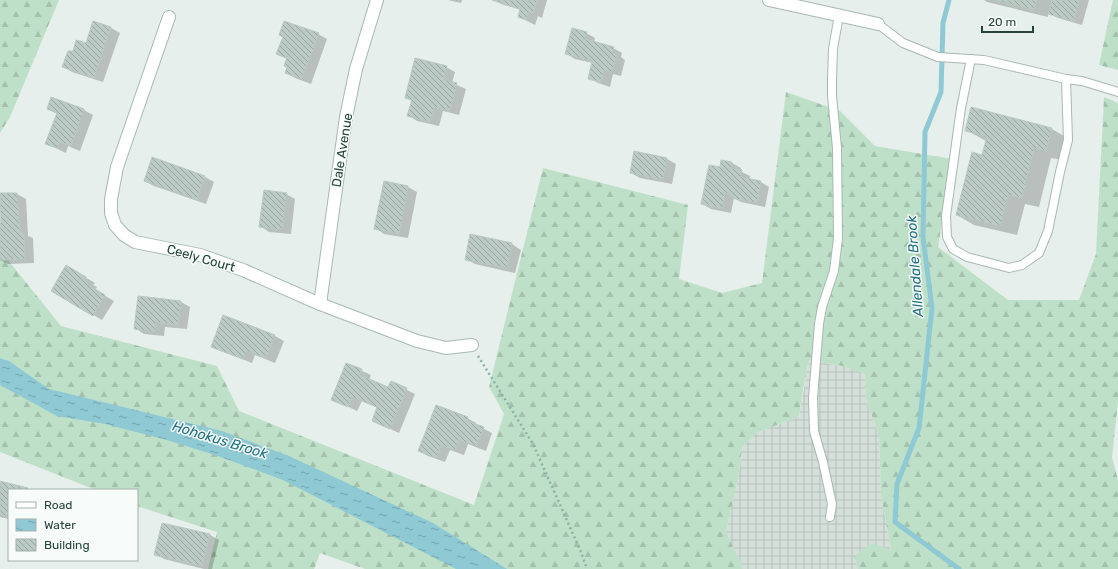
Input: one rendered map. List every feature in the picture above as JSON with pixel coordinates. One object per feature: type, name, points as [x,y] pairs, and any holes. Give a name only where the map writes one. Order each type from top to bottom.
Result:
[{"type":"street","name":"Dale Avenue","points":[[320,304],[346,118],[356,69],[377,0]]},
{"type":"street","points":[[769,0],[878,24]]},
{"type":"street","name":"Ceely Court","points":[[169,17],[117,167],[111,199],[111,213],[115,225],[124,236],[134,242],[200,254],[243,270],[320,304],[417,341],[446,348],[472,345]]},
{"type":"lane","points":[[830,517],[832,504],[814,430],[813,398],[821,313],[834,271],[838,238],[837,148],[832,96],[832,79],[833,49],[839,15]]},
{"type":"lane","points":[[878,24],[903,43],[938,57],[984,60],[1066,79],[1082,81],[1118,92]]},
{"type":"lane","points":[[971,59],[961,108],[946,216],[947,238],[953,249],[967,257],[1009,268],[1022,265],[1039,252],[1048,231],[1068,140],[1066,79]]},
{"type":"path","points":[[472,345],[533,444],[581,552],[587,569]]},
{"type":"shaded area","points":[[809,360],[842,366],[865,373],[866,399],[879,436],[881,495],[891,551],[854,556],[858,569],[743,569],[726,531],[738,479],[742,448],[756,433],[799,416]]},
{"type":"green space","points":[[0,0],[59,0],[10,117],[0,133]]},
{"type":"green space","points":[[1113,0],[1118,0],[1118,70],[1099,65]]},
{"type":"green space","points":[[786,92],[840,111],[875,146],[952,159],[938,247],[1008,300],[1079,300],[1096,254],[1104,97],[1118,103],[1118,402],[1112,457],[1118,480],[1118,569],[858,569],[854,556],[872,543],[891,550],[881,495],[879,436],[866,399],[865,374],[842,366],[809,360],[799,416],[756,433],[742,448],[738,479],[726,531],[743,569],[365,569],[320,553],[314,569],[208,569],[217,532],[138,506],[138,489],[93,489],[0,452],[0,253],[4,255],[61,326],[217,366],[239,411],[474,505],[504,414],[489,387],[543,168],[688,205],[679,279],[722,293],[762,283]]},
{"type":"water","name":"Hohokus Brook","points":[[0,358],[9,361],[49,389],[222,431],[289,456],[433,523],[507,569],[456,569],[283,480],[215,455],[163,439],[105,424],[57,416],[0,385]]},
{"type":"building","points":[[492,0],[537,0],[533,13],[529,12],[526,20],[518,17],[520,9]]},
{"type":"building","points":[[994,0],[1037,0],[1034,10]]},
{"type":"building","points":[[1052,0],[1079,0],[1074,21],[1048,14]]},
{"type":"building","points":[[93,21],[111,27],[94,78],[62,67],[68,51],[73,51],[76,40],[86,43]]},
{"type":"building","points":[[284,21],[319,33],[302,79],[285,73],[287,67],[284,66],[287,58],[276,54],[283,37],[279,35]]},
{"type":"building","points":[[572,28],[587,32],[585,39],[614,47],[612,53],[617,54],[612,72],[604,70],[601,82],[588,79],[592,61],[565,54]]},
{"type":"building","points":[[415,58],[447,66],[443,79],[457,83],[450,111],[434,107],[430,122],[407,116],[412,100],[405,98]]},
{"type":"building","points":[[51,97],[84,109],[71,146],[59,142],[57,148],[45,144],[57,113],[47,109]]},
{"type":"building","points":[[971,107],[1052,128],[1046,151],[1034,148],[1022,198],[1008,195],[1000,226],[956,215],[972,152],[982,155],[987,136],[965,131]]},
{"type":"building","points":[[634,151],[667,158],[663,180],[630,173]]},
{"type":"building","points":[[152,157],[205,176],[197,200],[144,181]]},
{"type":"building","points":[[721,160],[732,162],[731,168],[742,170],[740,177],[761,181],[757,203],[731,198],[731,194],[725,193],[723,208],[701,204],[709,165],[720,167]]},
{"type":"building","points":[[384,181],[408,186],[399,234],[374,229]]},
{"type":"building","points":[[264,190],[287,193],[282,230],[259,227]]},
{"type":"building","points":[[0,193],[17,193],[20,232],[24,232],[25,259],[0,260]]},
{"type":"building","points":[[470,234],[512,243],[507,268],[465,260]]},
{"type":"building","points":[[66,265],[86,277],[85,280],[88,282],[87,284],[105,295],[93,316],[51,291]]},
{"type":"building","points":[[138,296],[181,301],[178,325],[156,322],[155,332],[134,329]]},
{"type":"building","points":[[223,315],[275,335],[266,358],[246,351],[243,359],[211,347]]},
{"type":"building","points":[[346,363],[362,369],[360,375],[388,387],[391,381],[407,388],[390,429],[372,421],[377,407],[352,397],[348,407],[331,400]]},
{"type":"building","points":[[436,405],[468,417],[467,421],[484,427],[476,446],[459,440],[455,450],[441,445],[436,458],[418,451]]},
{"type":"building","points":[[0,481],[28,488],[8,489],[8,517],[0,514]]},
{"type":"building","points":[[162,523],[210,534],[202,566],[154,555]]},
{"type":"waterway","name":"Allendale Brook","points":[[949,0],[943,23],[941,92],[925,132],[923,237],[932,308],[919,428],[897,484],[895,522],[959,569]]}]
